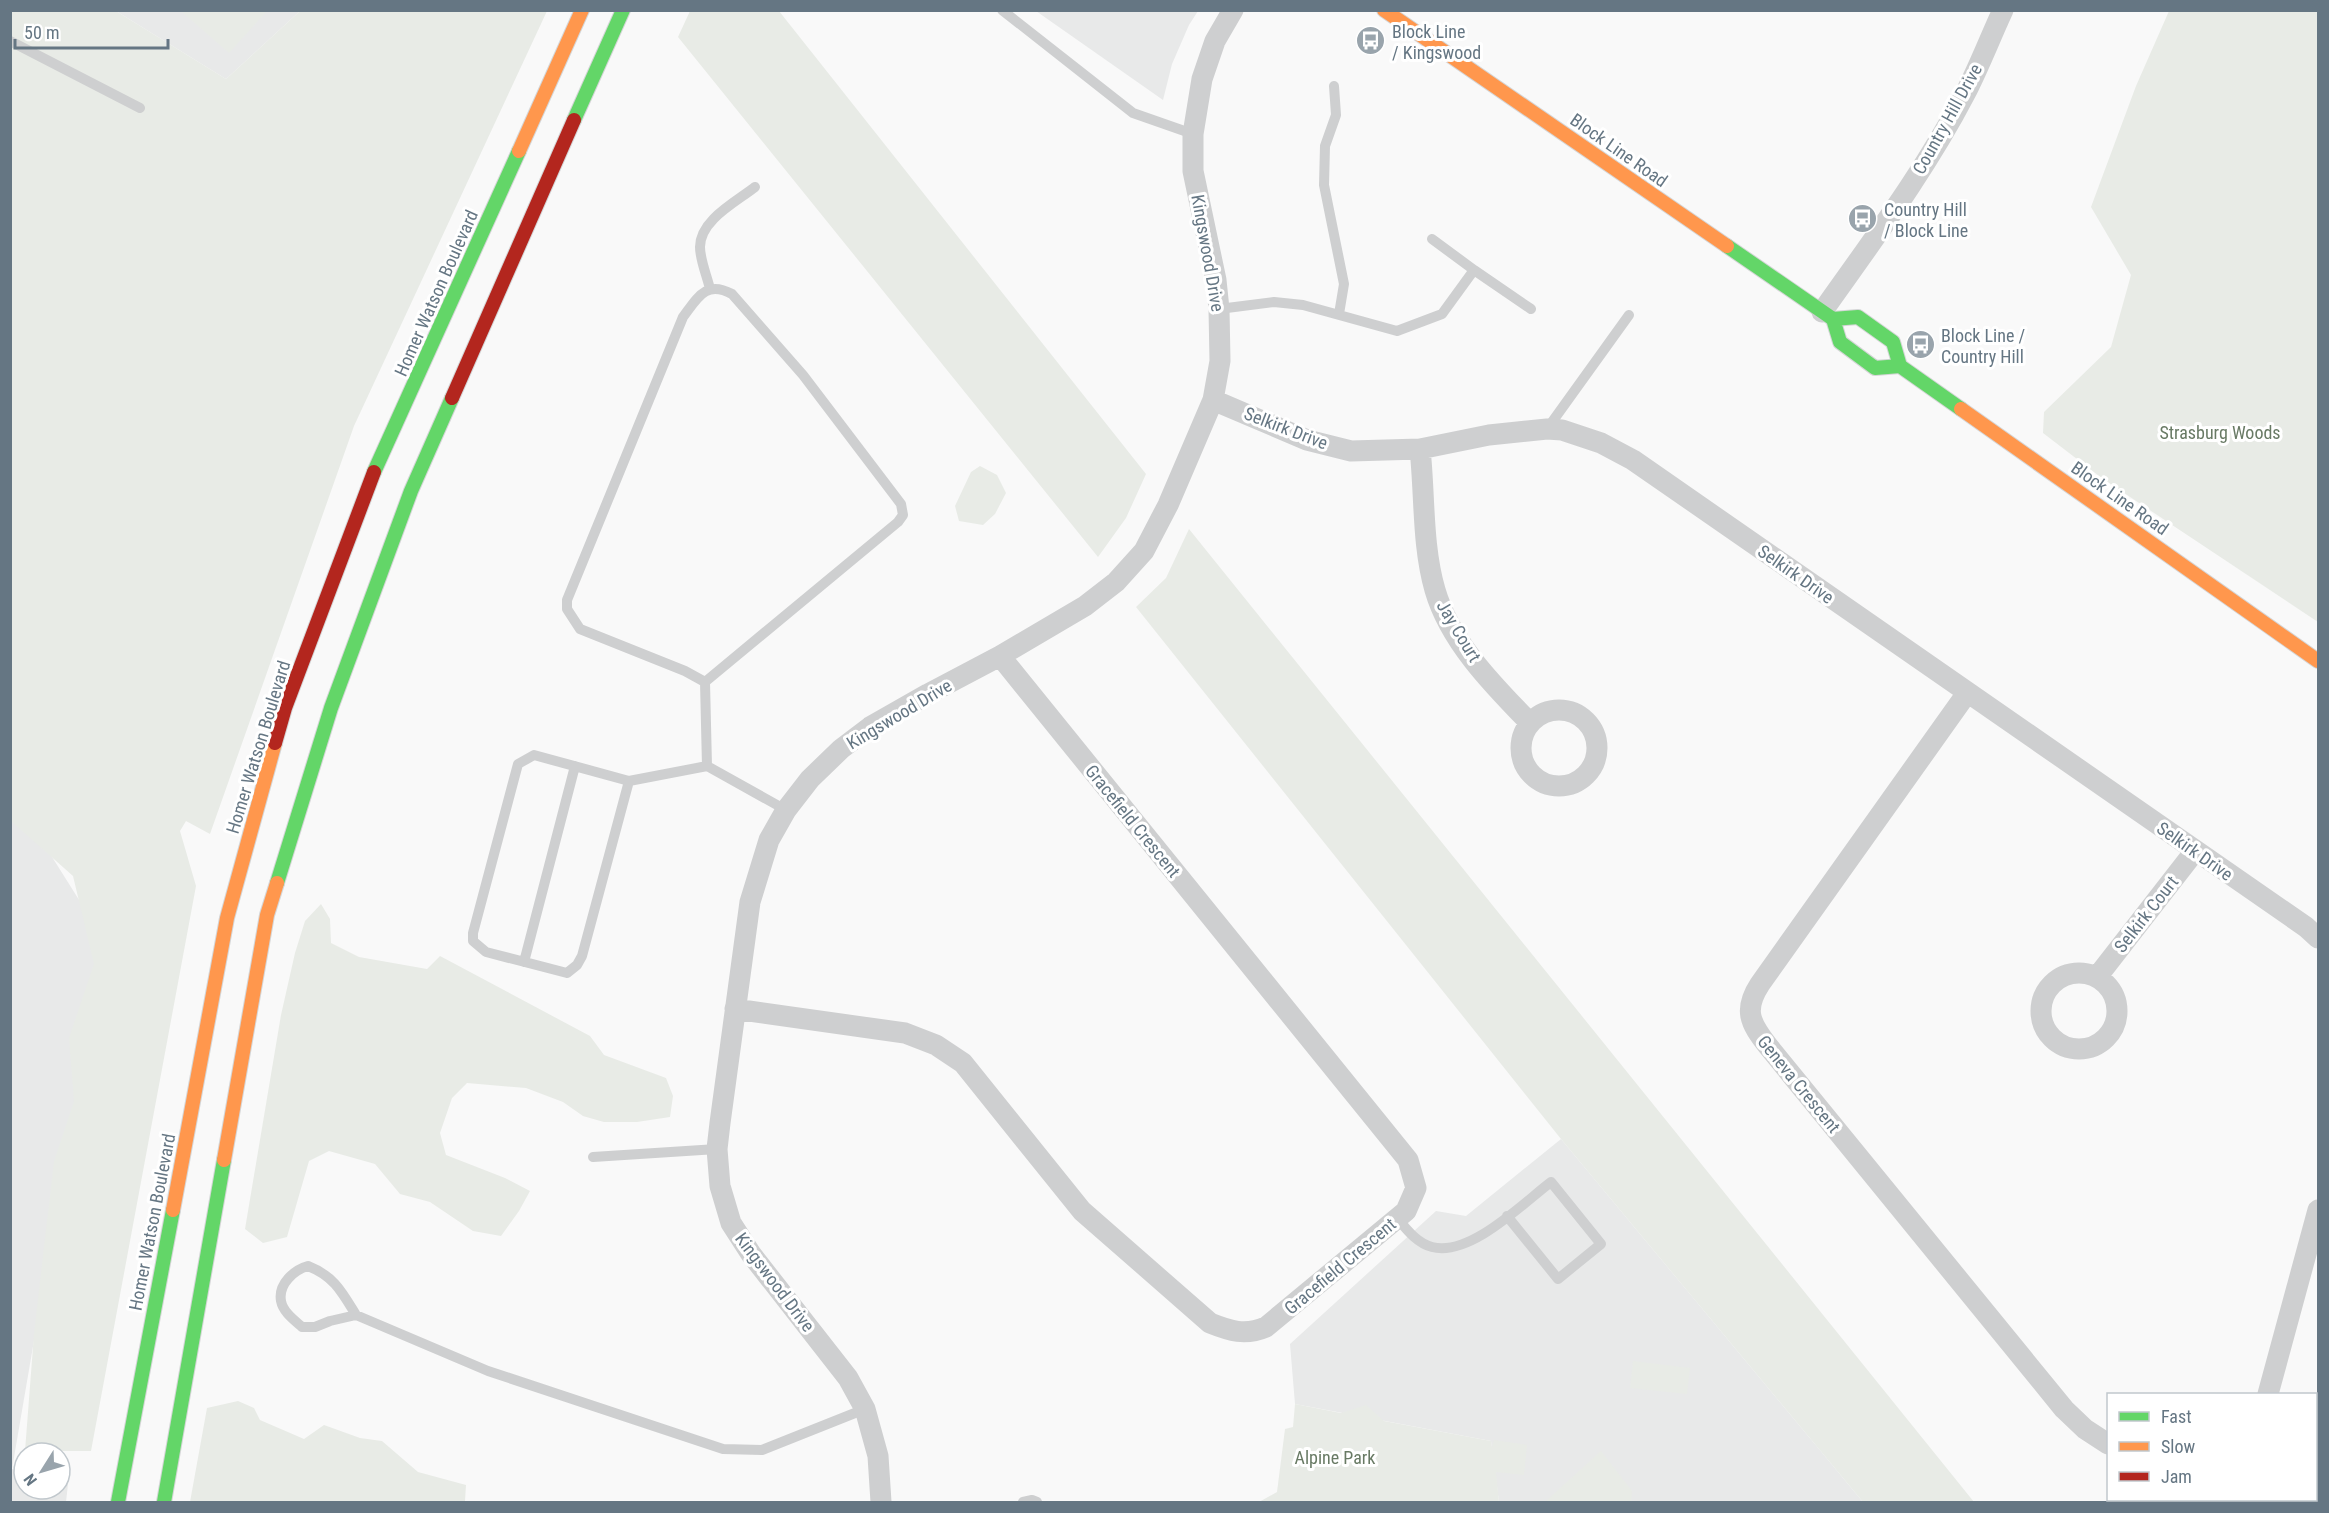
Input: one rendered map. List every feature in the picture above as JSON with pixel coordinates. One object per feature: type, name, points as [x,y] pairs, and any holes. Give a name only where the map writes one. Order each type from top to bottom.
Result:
[{"type":"main road","name":"Homer Watson Boulevard","points":[[118,1503],[227,918],[285,708],[369,484],[582,10]]},
{"type":"main road","points":[[164,1503],[267,915],[330,708],[411,491],[623,10]]},
{"type":"main road","name":"Block Line Road","points":[[1384,10],[1828,315]]},
{"type":"main road","points":[[1828,315],[1858,317],[1893,342],[1900,366],[1875,368],[1840,342],[1828,315]]},
{"type":"main road","name":"Block Line Road","points":[[1900,366],[2319,661]]},
{"type":"street","name":"Kingswood Drive","points":[[882,1503],[878,1456],[865,1409],[848,1378],[751,1254],[731,1223],[720,1186],[717,1149],[750,902],[769,840],[786,810],[810,779],[840,749],[870,727],[1000,656],[1084,606],[1116,582],[1144,551],[1168,506],[1213,400],[1220,361],[1216,280],[1193,171],[1193,134],[1202,79],[1215,41],[1233,10]]},
{"type":"street","name":"Country Hill Drive","points":[[1828,315],[1939,142],[1966,93],[2003,10]]},
{"type":"street","name":"Selkirk Drive","points":[[1213,400],[1307,440],[1351,451],[1420,449],[1489,435],[1547,429],[1562,430],[1601,443],[1633,460],[2319,938]]},
{"type":"street","name":"Jay Court","points":[[1420,449],[1429,560],[1436,592],[1448,620],[1466,650],[1497,689],[1530,723]]},
{"type":"street","name":"Gracefield Crescent","points":[[735,1009],[904,1033],[936,1045],[963,1063],[1082,1211],[1210,1323],[1234,1332],[1254,1332],[1266,1327],[1406,1211],[1416,1188],[1408,1161],[1000,656]]},
{"type":"street","name":"Geneva Crescent","points":[[1967,693],[1760,984],[1751,998],[1749,1012],[1757,1031],[1768,1046],[2064,1409],[2085,1430],[2107,1443]]},
{"type":"street","name":"Selkirk Court","points":[[2097,977],[2195,851]]},
{"type":"street","points":[[2269,1393],[2319,1210]]},
{"type":"lane","points":[[1002,10],[1133,113],[1193,134]]},
{"type":"lane","points":[[10,41],[140,108]]},
{"type":"lane","points":[[1334,86],[1336,115],[1325,146],[1324,185],[1344,284],[1339,314]]},
{"type":"lane","points":[[710,289],[700,249],[702,234],[713,220],[755,187]]},
{"type":"lane","points":[[1432,239],[1531,309]]},
{"type":"lane","points":[[1219,309],[1274,302],[1339,314],[1397,331],[1442,315],[1474,270]]},
{"type":"lane","points":[[721,288],[732,294],[799,370],[901,504],[903,515],[898,522],[705,682],[685,671],[580,629],[567,609],[567,600],[683,317],[698,297],[710,289],[721,288]]},
{"type":"lane","points":[[1547,429],[1629,315]]},
{"type":"lane","points":[[705,682],[707,766]]},
{"type":"lane","points":[[629,781],[582,956],[577,965],[567,973],[486,952],[473,941],[519,764],[534,755],[629,781],[707,766],[786,810]]},
{"type":"lane","points":[[524,962],[575,766]]},
{"type":"lane","points":[[592,1157],[717,1149]]},
{"type":"lane","points":[[1397,1218],[1415,1239],[1432,1247],[1454,1248],[1471,1242],[1551,1182],[1601,1244],[1558,1279],[1507,1216]]},
{"type":"lane","points":[[356,1315],[341,1289],[324,1272],[308,1266],[296,1270],[284,1284],[281,1301],[288,1315],[302,1327],[315,1327],[356,1315],[488,1371],[723,1449],[762,1449],[865,1409]]},
{"type":"lane","points":[[1023,1503],[1032,1500],[1037,1503]]},
{"type":"shaded area","points":[[116,11],[300,11],[226,79]]},
{"type":"shaded area","points":[[1036,11],[1198,11],[1189,25],[1172,64],[1163,100]]},
{"type":"shaded area","points":[[11,801],[20,806],[103,938],[17,1441],[12,1441],[12,1501],[66,1502],[11,1502]]},
{"type":"shaded area","points":[[1561,1139],[1863,1502],[1499,1502],[1491,1441],[1295,1404],[1290,1344],[1436,1211],[1466,1216]]},
{"type":"green space","points":[[11,11],[116,11],[226,79],[300,11],[547,11],[354,426],[210,834],[186,821],[180,831],[196,886],[91,1451],[72,1451],[72,1441],[26,1441],[34,1334],[54,1161],[74,1101],[69,1038],[94,964],[73,876],[11,821]]},
{"type":"green space","points":[[181,11],[267,11],[229,53]]},
{"type":"green space","points":[[690,11],[779,11],[1146,474],[1126,518],[1098,557],[678,37]]},
{"type":"green space","name":"Strasburg Woods","points":[[2169,11],[2318,11],[2318,622],[2103,479],[2043,433],[2044,412],[2111,347],[2131,275],[2091,207],[2136,86]]},
{"type":"green space","points":[[980,466],[997,475],[1006,493],[995,514],[983,525],[959,521],[955,506],[971,472]]},
{"type":"green space","points":[[1189,529],[1974,1502],[1863,1502],[1561,1139],[1136,607],[1166,578]]},
{"type":"green space","points":[[321,904],[330,919],[331,943],[359,957],[427,969],[440,956],[590,1036],[604,1055],[666,1078],[673,1096],[670,1117],[637,1122],[604,1122],[583,1116],[563,1102],[526,1088],[467,1083],[452,1098],[440,1133],[446,1155],[505,1178],[530,1191],[501,1236],[473,1231],[430,1202],[400,1194],[375,1164],[329,1151],[309,1161],[287,1237],[263,1243],[245,1229],[281,1015],[305,921]]},
{"type":"green space","points":[[1633,1361],[1690,1368],[1687,1394],[1630,1388]]},
{"type":"green space","points":[[238,1401],[254,1408],[260,1420],[304,1439],[324,1425],[360,1438],[382,1441],[418,1472],[466,1485],[465,1501],[470,1502],[190,1502],[207,1408]]},
{"type":"green space","name":"Alpine Park","points":[[1295,1404],[1341,1413],[1366,1405],[1384,1421],[1491,1441],[1492,1447],[1494,1440],[1527,1445],[1524,1475],[1496,1472],[1499,1502],[1259,1502],[1277,1492],[1285,1429],[1293,1427]]},
{"type":"green space","points":[[1601,1451],[1632,1491],[1631,1502],[1545,1502]]},
{"type":"traffic: fast","points":[[574,120],[623,10]]},
{"type":"traffic: fast","points":[[374,472],[519,151]]},
{"type":"traffic: fast","points":[[1727,246],[1833,319],[1858,317],[1893,342],[1900,366],[1961,409]]},
{"type":"traffic: fast","points":[[1833,319],[1840,342],[1875,368],[1900,366]]},
{"type":"traffic: fast","points":[[277,883],[331,708],[411,491],[452,398]]},
{"type":"traffic: fast","points":[[164,1502],[224,1160]]},
{"type":"traffic: fast","points":[[118,1502],[173,1210]]},
{"type":"traffic: slow","points":[[519,151],[582,10]]},
{"type":"traffic: slow","points":[[1384,10],[1727,246]]},
{"type":"traffic: slow","points":[[1961,409],[2318,661]]},
{"type":"traffic: slow","points":[[173,1210],[227,918],[275,743]]},
{"type":"traffic: slow","points":[[224,1160],[267,915],[277,883]]},
{"type":"traffic: jam","points":[[452,398],[574,120]]},
{"type":"traffic: jam","points":[[275,743],[285,708],[374,472]]},
{"type":"place","name":"Block Line / Kingswood","points":[[1371,41]]},
{"type":"place","name":"Country Hill / Block Line","points":[[1863,219]]},
{"type":"place","name":"Block Line / Country Hill","points":[[1920,345]]}]
